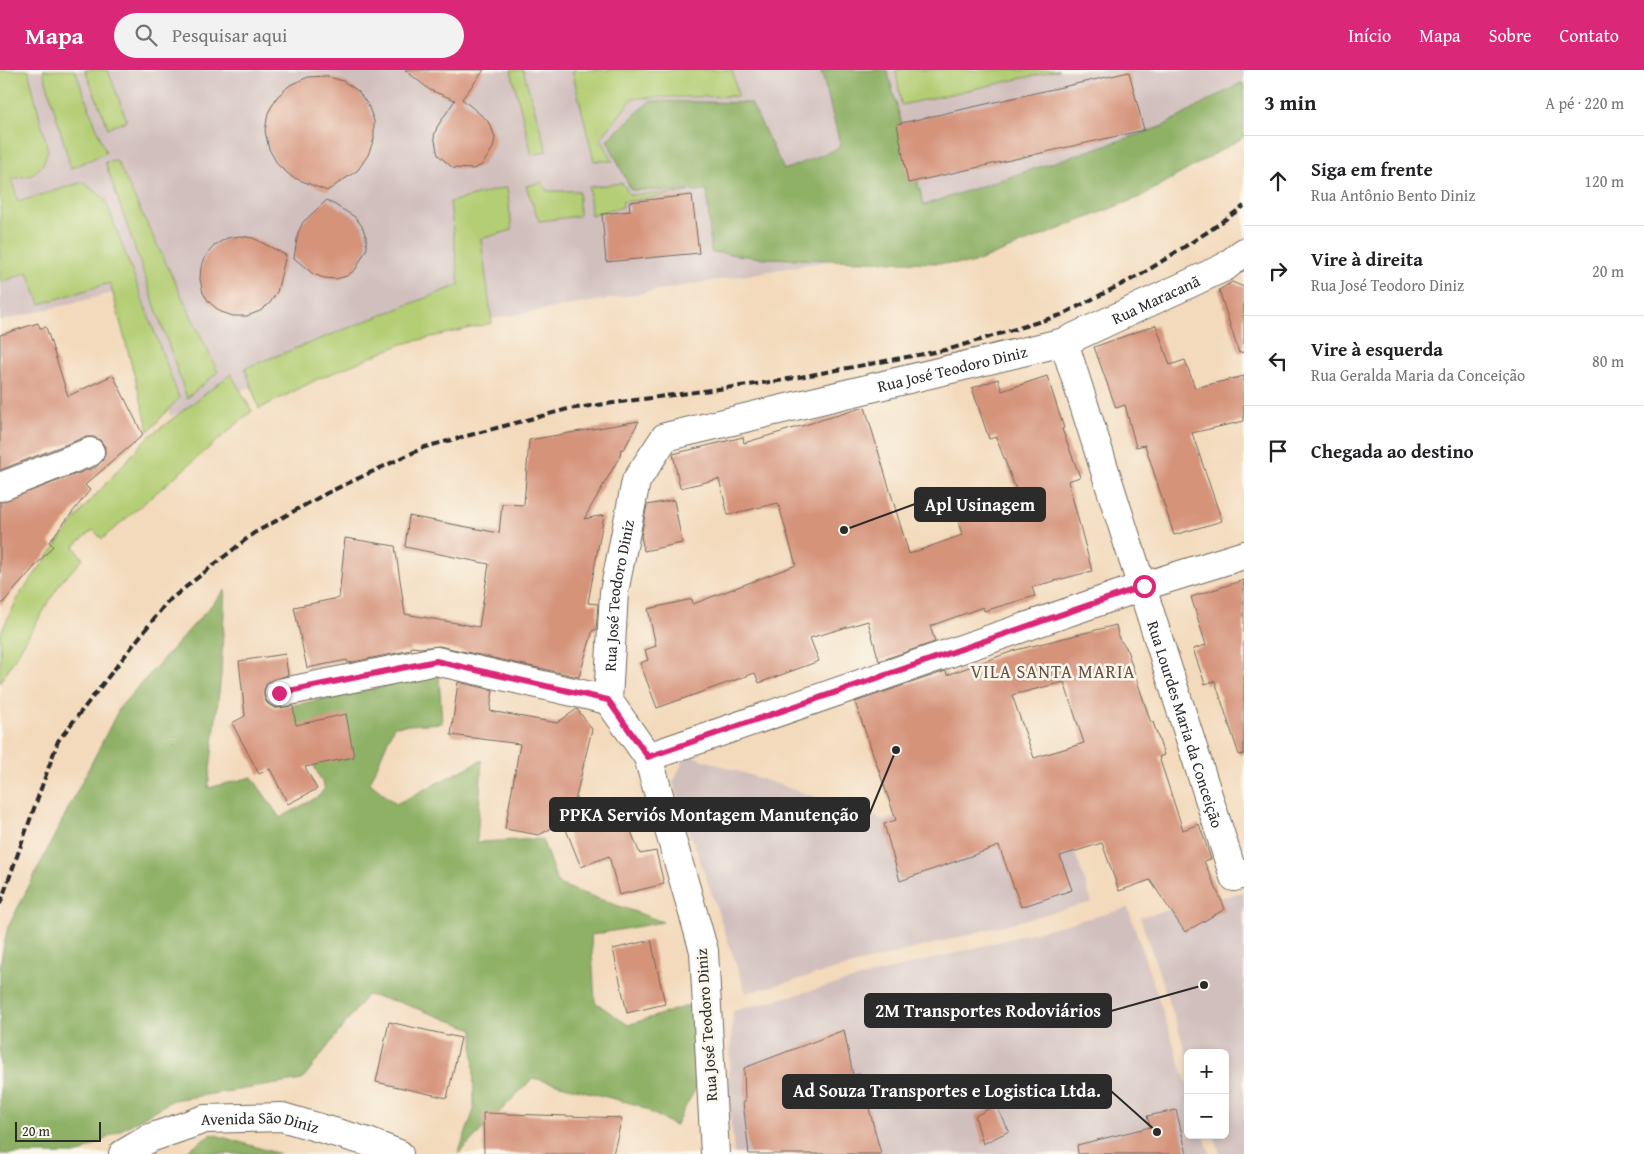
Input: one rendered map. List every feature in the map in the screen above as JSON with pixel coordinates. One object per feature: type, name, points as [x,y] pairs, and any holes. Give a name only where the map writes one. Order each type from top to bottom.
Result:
[{"type":"street","name":"Rua Maracanã","points":[[1064,342],[1238,264]]},
{"type":"street","name":"Rua Lourdes Maria da Conceição","points":[[1064,342],[1239,876]]},
{"type":"street","name":"Rua José Teodoro Diniz","points":[[714,1154],[704,951],[648,757],[608,700],[614,592],[636,481],[664,437],[1064,342]]},
{"type":"street","points":[[0,487],[90,452]]},
{"type":"street","points":[[648,757],[1144,586],[1244,556]]},
{"type":"street","points":[[279,693],[436,661],[608,700]]},
{"type":"street","name":"Avenida São Diniz","points":[[123,1154],[150,1138],[205,1119],[282,1117],[368,1142],[399,1154]]},
{"type":"shaded area","points":[[0,70],[1244,70],[1244,133],[1084,217],[398,335],[170,416],[125,290],[0,321]]},
{"type":"shaded area","points":[[686,754],[885,820],[1047,771],[1092,902],[746,993],[673,783]]},
{"type":"shaded area","points":[[1244,892],[1244,1151],[1240,1154],[1220,1154],[1215,1139],[1229,1139],[1229,1049],[1185,1049],[1140,917]]},
{"type":"shaded area","points":[[1128,908],[1184,1075],[1184,1139],[1205,1139],[1210,1154],[734,1154],[728,1091],[733,1011]]},
{"type":"green space","points":[[0,70],[28,70],[48,150],[43,164],[32,175],[12,179],[18,202],[83,182],[105,199],[179,398],[149,431],[110,283],[40,304],[28,272],[0,283]]},
{"type":"green space","points":[[43,70],[75,70],[106,153],[71,168]]},
{"type":"green space","points":[[85,70],[108,70],[127,121],[108,128]]},
{"type":"green space","points":[[511,70],[523,70],[547,151],[532,155]]},
{"type":"green space","points":[[572,70],[732,70],[738,96],[633,98],[601,138],[613,161],[594,161]]},
{"type":"green space","points":[[821,70],[887,70],[924,205],[1161,127],[1241,83],[1244,84],[1244,137],[1140,197],[971,264],[762,258],[711,252],[707,191],[631,190],[607,140],[650,101],[751,103],[784,170],[841,147]]},
{"type":"green space","points":[[896,70],[1059,70],[901,105]]},
{"type":"green space","points":[[117,161],[218,372],[187,398],[105,162]]},
{"type":"green space","points":[[542,182],[547,191],[579,191],[579,216],[539,221],[526,186]]},
{"type":"green space","points":[[622,183],[630,195],[689,192],[622,202],[623,207],[591,215],[589,187]]},
{"type":"green space","points":[[507,187],[512,230],[481,239],[492,323],[402,344],[316,380],[259,409],[245,368],[459,285],[450,202]]},
{"type":"green space","points":[[231,374],[252,411],[102,539],[93,530],[74,546],[83,559],[61,582],[0,683],[0,634],[20,594],[84,508],[146,439]]},
{"type":"green space","points":[[225,590],[221,675],[208,788],[252,777],[280,818],[319,796],[325,788],[285,707],[439,675],[442,723],[394,726],[370,783],[396,804],[482,760],[477,842],[542,839],[558,884],[663,922],[591,935],[595,1002],[628,1025],[696,1003],[697,1086],[675,1126],[638,1105],[533,1078],[458,1154],[474,1110],[473,1029],[399,1002],[367,995],[302,1080],[173,1100],[79,1154],[0,1154],[0,964],[8,927],[120,707]]},
{"type":"green space","points":[[212,1134],[280,1154],[182,1154]]},
{"type":"building","points":[[405,70],[484,70],[462,99],[487,120],[495,138],[493,148],[482,165],[473,169],[453,168],[438,155],[434,136],[437,127],[455,100],[430,90]]},
{"type":"building","points":[[1129,72],[1144,130],[908,183],[897,124]]},
{"type":"building","points":[[326,76],[343,81],[358,91],[368,105],[374,121],[374,139],[368,155],[358,170],[327,191],[292,177],[278,165],[269,149],[265,131],[268,113],[277,97],[290,85],[308,77]]},
{"type":"building","points":[[692,195],[699,253],[606,262],[602,214],[630,211],[629,202]]},
{"type":"building","points":[[327,200],[355,217],[362,226],[366,237],[367,248],[356,269],[347,276],[336,279],[324,278],[313,274],[294,258],[298,233],[303,222]]},
{"type":"building","points":[[240,236],[253,238],[286,255],[277,292],[270,303],[260,311],[247,316],[233,316],[221,312],[210,303],[203,293],[200,279],[201,267],[207,254],[215,245],[227,238]]},
{"type":"building","points":[[1232,282],[1244,287],[1244,352],[1239,353],[1219,290]]},
{"type":"building","points":[[38,323],[40,328],[46,327],[68,396],[113,375],[143,435],[85,485],[90,490],[49,542],[53,546],[0,606],[0,502],[96,467],[102,461],[105,454],[105,447],[100,440],[93,437],[85,437],[0,470],[0,335]]},
{"type":"building","points":[[1156,325],[1170,365],[1185,360],[1195,388],[1244,376],[1244,421],[1192,433],[1222,521],[1174,535],[1145,445],[1136,447],[1125,405],[1116,408],[1094,347]]},
{"type":"building","points":[[1047,376],[1064,428],[1062,429],[1080,477],[1068,481],[1092,571],[1032,587],[1035,596],[984,611],[983,607],[930,626],[935,642],[879,661],[868,621],[810,638],[819,661],[759,683],[755,673],[657,708],[640,663],[648,660],[645,650],[656,646],[648,609],[692,599],[693,604],[796,565],[778,503],[728,515],[719,479],[680,488],[673,454],[743,437],[744,443],[865,407],[909,554],[962,535],[958,521],[1021,503],[996,437],[989,439],[972,388],[998,379],[1002,391]]},
{"type":"building","points":[[639,421],[624,449],[621,449],[620,456],[584,519],[604,515],[588,603],[598,604],[596,630],[593,630],[579,677],[439,646],[411,647],[411,650],[348,663],[347,660],[307,668],[294,607],[339,598],[345,538],[395,546],[405,614],[479,627],[489,564],[405,547],[409,516],[499,533],[502,504],[524,505],[529,440]]},
{"type":"building","points":[[674,500],[682,543],[644,551],[641,536],[647,505]]},
{"type":"building","points":[[1244,580],[1244,754],[1239,755],[1215,681],[1205,684],[1193,649],[1206,645],[1191,597]]},
{"type":"building","points":[[1116,625],[1119,639],[1126,647],[1151,723],[1153,722],[1164,755],[1159,757],[1183,830],[1199,824],[1211,859],[1204,861],[1225,909],[1185,932],[1150,880],[1119,891],[1102,843],[1060,856],[1072,890],[1021,907],[999,846],[900,881],[884,824],[896,820],[855,702],[946,671],[947,675],[1016,650]],"holes":[[[1064,682],[1084,743],[1034,758],[1012,695]]]},
{"type":"building","points":[[285,654],[288,675],[268,682],[264,689],[267,703],[275,708],[293,706],[296,725],[346,714],[354,757],[305,767],[317,789],[288,804],[270,769],[259,774],[232,723],[245,716],[239,661]]},
{"type":"building","points":[[458,682],[493,690],[490,711],[557,723],[577,709],[592,729],[572,814],[602,825],[625,816],[640,854],[656,851],[664,884],[619,895],[609,856],[581,867],[563,822],[539,835],[505,829],[520,744],[451,735]]},
{"type":"building","points":[[651,940],[665,1004],[627,1013],[613,949]]},
{"type":"building","points":[[389,1022],[461,1038],[447,1098],[376,1082]]},
{"type":"building","points":[[844,1030],[853,1075],[860,1074],[881,1154],[749,1154],[743,1102],[745,1102],[744,1068]]},
{"type":"building","points":[[996,1105],[1009,1131],[983,1144],[975,1116]]},
{"type":"building","points":[[1176,1110],[1187,1154],[1078,1154],[1077,1145],[1150,1127],[1147,1116]]},
{"type":"building","points":[[483,1113],[622,1118],[613,1154],[484,1154]]},
{"type":"railway","points":[[0,904],[58,741],[167,602],[254,533],[327,493],[425,447],[568,409],[778,381],[950,349],[1061,315],[1142,274],[1244,206]]},
{"type":"place","name":"Apl Usinagem","points":[[844,530]]},
{"type":"place","name":"PPKA Serviós Montagem Manutenção","points":[[896,750]]},
{"type":"place","name":"2M Transportes Rodoviários","points":[[1204,985]]},
{"type":"place","name":"Ad Souza Transportes e Logistica Ltda.","points":[[1157,1132]]},
{"type":"district","name":"VILA SANTA MARIA","points":[[1053,671]]},
{"type":"route","points":[[279,693],[436,661],[608,700],[648,757],[1144,586]]}]
